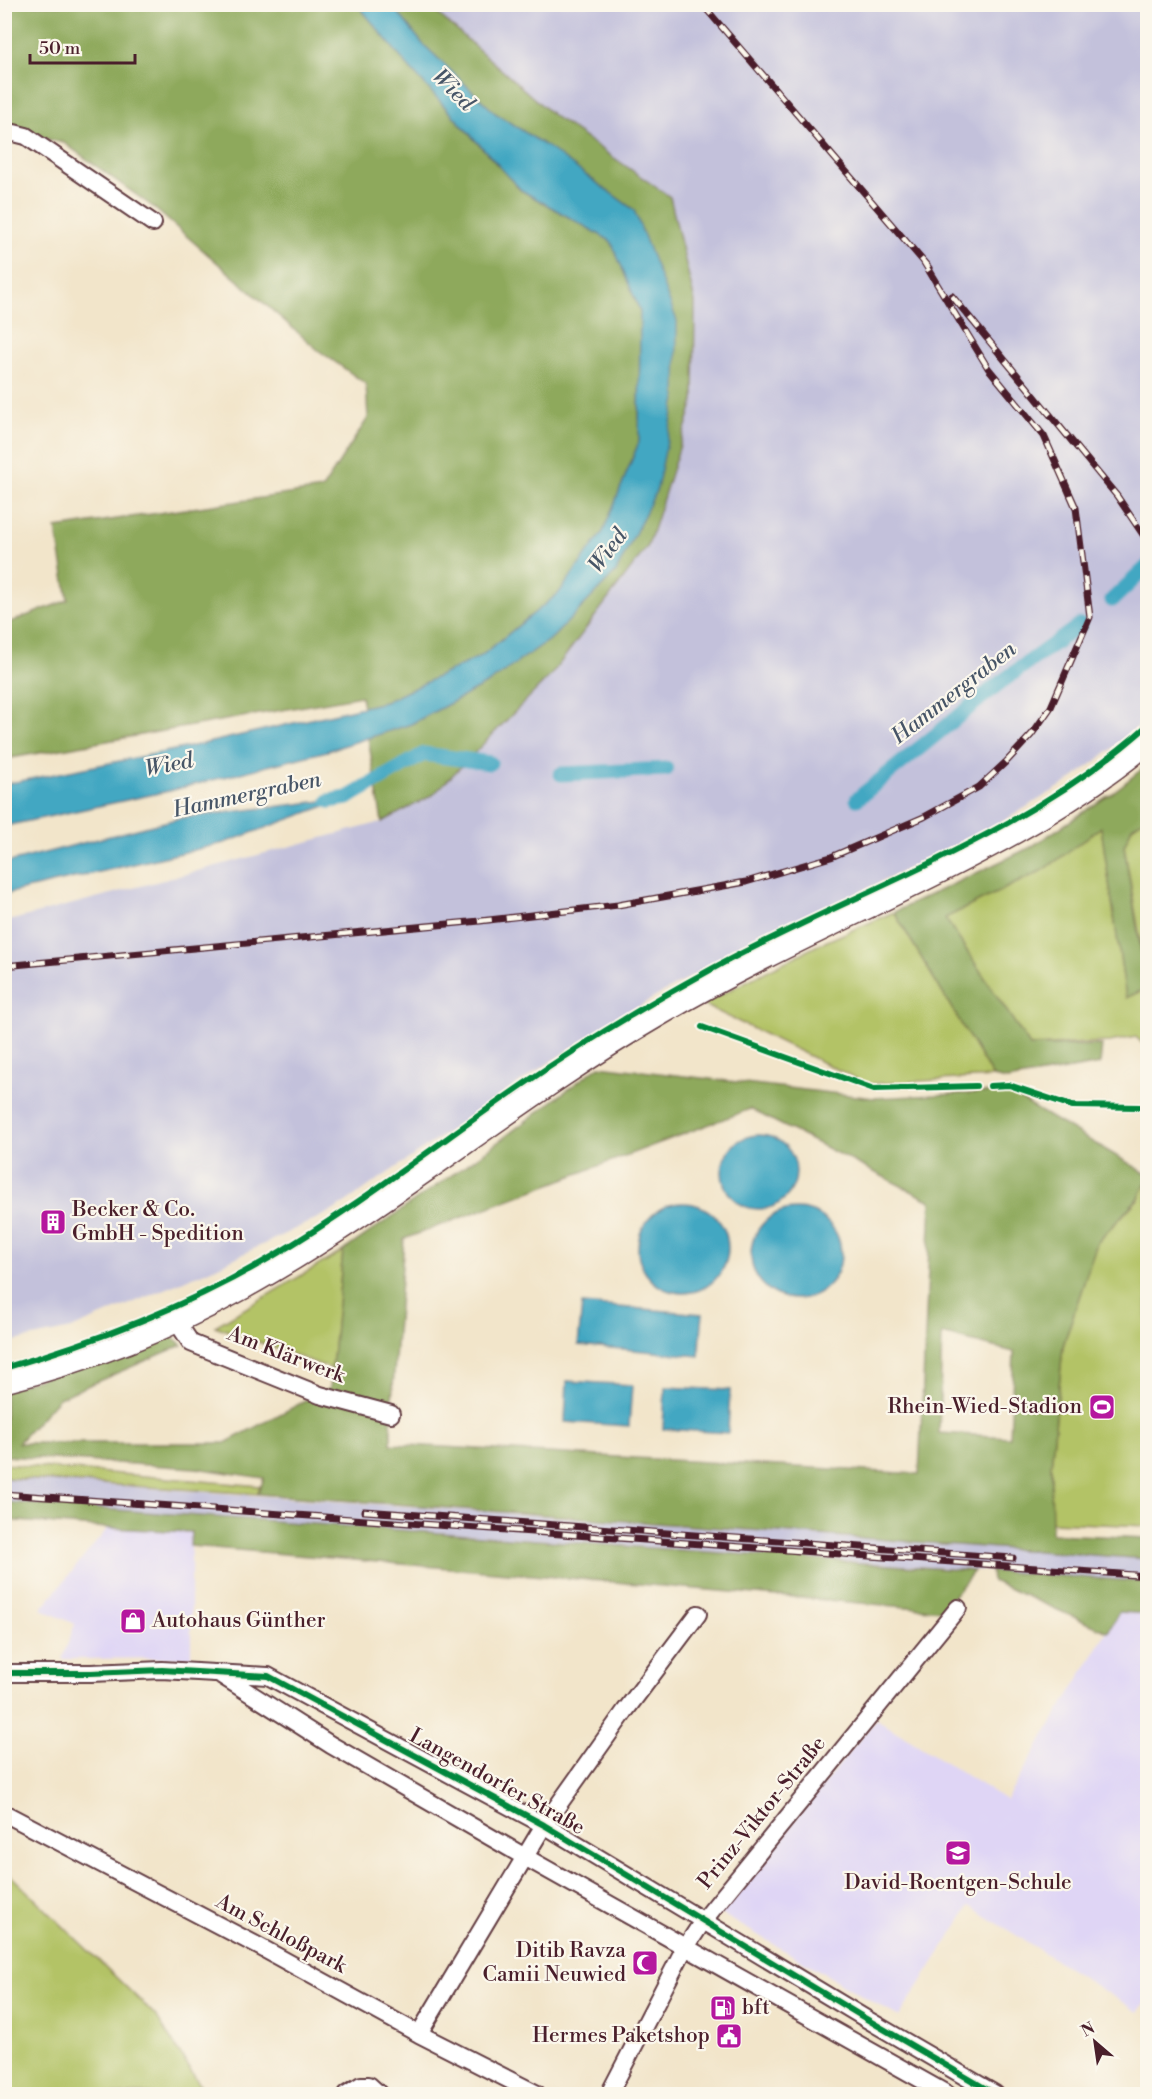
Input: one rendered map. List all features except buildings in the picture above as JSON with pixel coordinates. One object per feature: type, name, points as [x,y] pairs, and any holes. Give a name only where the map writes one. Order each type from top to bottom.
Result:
[{"type":"main road","points":[[4,1382],[90,1357],[177,1322],[244,1288],[315,1245],[547,1086],[656,1017],[741,970],[1005,839],[1069,801],[1124,763],[1148,743]]},
{"type":"street","points":[[4,135],[14,133],[26,136],[153,223]]},
{"type":"street","name":"Am Klärwerk","points":[[177,1322],[191,1343],[320,1395],[391,1414]]},
{"type":"street","name":"Prinz-Viktor-Straße","points":[[609,2094],[686,1947],[703,1922],[958,1608]]},
{"type":"street","points":[[419,2034],[544,1825],[698,1614]]},
{"type":"street","name":"Langendorfer Straße","points":[[4,1673],[162,1670],[268,1676],[544,1825],[703,1922],[995,2094]]},
{"type":"street","name":"Langendorfer Straße","points":[[219,1674],[331,1745],[525,1857],[947,2094]]},
{"type":"street","name":"Am Schloßpark","points":[[4,1813],[262,1948],[419,2034],[537,2094]]},
{"type":"street","points":[[347,2094],[361,2085],[369,2085],[379,2094]]},
{"type":"shaded area","points":[[428,5],[1147,5],[1147,718],[1126,738],[1071,780],[997,825],[710,966],[629,1012],[553,1060],[334,1210],[212,1269],[71,1329],[5,1343],[5,922],[382,822],[433,795],[551,675],[648,545],[670,198],[554,117]]},
{"type":"shaded area","points":[[4,1478],[1147,1559],[1147,1582],[5,1502]]},
{"type":"shaded area","points":[[108,1528],[191,1532],[191,1658],[62,1659],[75,1624],[41,1609]]},
{"type":"shaded area","name":"David-Roentgen-Schule","points":[[1119,1612],[1147,1614],[1148,1999],[1138,2012],[970,1906],[899,2017],[720,1913],[876,1719],[1006,1800]]},
{"type":"green space","points":[[5,5],[358,5],[407,65],[520,190],[611,241],[640,311],[639,442],[603,532],[559,593],[481,656],[385,702],[363,707],[361,696],[5,759],[5,624],[68,600],[56,528],[322,489],[368,418],[366,384],[318,350],[153,207],[64,143],[5,130]]},
{"type":"green space","points":[[392,5],[428,5],[554,116],[670,197],[695,302],[694,401],[648,546],[551,675],[433,795],[382,822],[368,738],[411,724],[488,683],[553,637],[616,572],[657,488],[634,210],[546,146],[495,113],[422,43]]},
{"type":"green space","points":[[1147,765],[1147,817],[1132,827],[1124,846],[1147,988],[1126,998],[1101,827],[1045,869],[945,918],[1030,1046],[1102,1045],[1100,1064],[1007,1080],[993,1077],[894,912],[1031,847],[1111,794]]},
{"type":"green space","points":[[1147,817],[1147,979],[1124,846],[1132,827]]},
{"type":"green space","points":[[1101,827],[1126,998],[1147,988],[1147,1048],[1136,1037],[1109,1042],[1030,1046],[945,918],[1045,869]]},
{"type":"green space","points":[[894,912],[993,1077],[867,1084],[702,1004],[818,945]]},
{"type":"green space","points":[[599,1066],[874,1098],[997,1092],[1011,1094],[1147,1174],[1147,1181],[1139,1197],[1097,1243],[1063,1346],[1051,1467],[1052,1534],[1147,1538],[1147,1559],[258,1494],[264,1478],[195,1468],[5,1456],[5,1390],[170,1335],[182,1345],[59,1398],[18,1443],[225,1443],[330,1388],[343,1251],[486,1151]],"holes":[[[750,1109],[931,1201],[919,1474],[391,1444],[391,1414],[404,1239]],[[942,1334],[1014,1352],[1010,1437],[939,1433]]]},
{"type":"green space","name":"Rhein-Wied-Stadion","points":[[1147,1181],[1147,1526],[1051,1522],[1051,1467],[1063,1346],[1097,1243],[1139,1198]]},
{"type":"green space","points":[[343,1251],[332,1369],[215,1326]]},
{"type":"green space","points":[[4,1464],[260,1486],[258,1494],[5,1478]]},
{"type":"green space","points":[[4,1502],[974,1571],[942,1610],[190,1546],[191,1532],[5,1520]]},
{"type":"green space","points":[[991,1571],[1147,1582],[1147,1614],[1119,1612],[1108,1632],[992,1581]]},
{"type":"green space","points":[[5,1870],[155,2015],[206,2094],[5,2094]]},
{"type":"water","name":"Wied","points":[[358,5],[392,5],[422,43],[495,113],[546,146],[634,210],[677,321],[676,399],[657,489],[616,572],[553,637],[488,683],[411,724],[327,751],[169,791],[5,826],[5,784],[189,747],[385,702],[481,656],[559,593],[603,532],[639,442],[640,311],[611,241],[521,190],[407,65]]},
{"type":"water","points":[[347,798],[224,843],[5,894],[5,863],[180,818]]},
{"type":"water","points":[[759,1135],[780,1141],[790,1151],[796,1172],[790,1193],[780,1203],[759,1209],[738,1203],[728,1193],[722,1172],[728,1151],[738,1141]]},
{"type":"water","points":[[683,1203],[700,1207],[715,1216],[724,1231],[728,1248],[724,1265],[715,1280],[700,1289],[683,1293],[666,1289],[651,1280],[642,1265],[638,1248],[642,1231],[651,1216],[666,1207]]},
{"type":"water","points":[[796,1209],[813,1213],[828,1222],[837,1237],[841,1254],[837,1271],[828,1286],[813,1295],[796,1299],[779,1295],[764,1286],[755,1271],[751,1254],[755,1237],[764,1222],[779,1213]]},
{"type":"water","points":[[582,1304],[703,1314],[699,1356],[578,1345]]},
{"type":"water","points":[[567,1381],[632,1385],[629,1426],[565,1422]]},
{"type":"water","points":[[665,1387],[730,1390],[728,1433],[663,1429]]},
{"type":"waterway","name":"Hammergraben","points":[[1112,600],[1148,566]]},
{"type":"waterway","name":"Hammergraben","points":[[857,799],[997,685],[1080,625]]},
{"type":"waterway","name":"Hammergraben","points":[[329,801],[347,798],[424,754],[490,763]]},
{"type":"waterway","name":"Hammergraben","points":[[561,774],[666,769]]},
{"type":"railway","points":[[702,4],[929,268]]},
{"type":"railway","points":[[4,966],[480,921],[618,905],[746,882],[831,857],[924,817],[979,787],[1032,734],[1051,707],[1090,617],[1076,508],[1044,436],[988,368],[923,261]]},
{"type":"railway","points":[[952,296],[1117,496],[1148,542]]},
{"type":"railway","points":[[4,1494],[1148,1576]]},
{"type":"railway","points":[[364,1511],[1013,1558]]},
{"type":"cycle path","points":[[4,1368],[142,1321],[241,1274],[336,1217],[518,1088],[612,1026],[766,941],[993,831],[1047,800],[1099,765],[1148,725]]},
{"type":"cycle path","points":[[702,1027],[874,1089],[976,1086]]},
{"type":"cycle path","points":[[990,1086],[1009,1085],[1072,1106],[1140,1107],[1148,1110]]},
{"type":"cycle path","points":[[4,1673],[162,1670],[268,1676],[544,1825],[995,2094]]},
{"type":"place","name":"Becker & Co. GmbH - Spedition","points":[[53,1222]]},
{"type":"place","name":"Rhein-Wied-Stadion","points":[[1102,1407]]},
{"type":"place","name":"Autohaus Günther","points":[[133,1621]]},
{"type":"place","name":"David-Roentgen-Schule","points":[[958,1853]]},
{"type":"place","name":"Ditib Ravza Camii Neuwied","points":[[645,1963]]},
{"type":"place","name":"bft","points":[[723,2008]]},
{"type":"place","name":"Hermes Paketshop","points":[[729,2036]]}]
